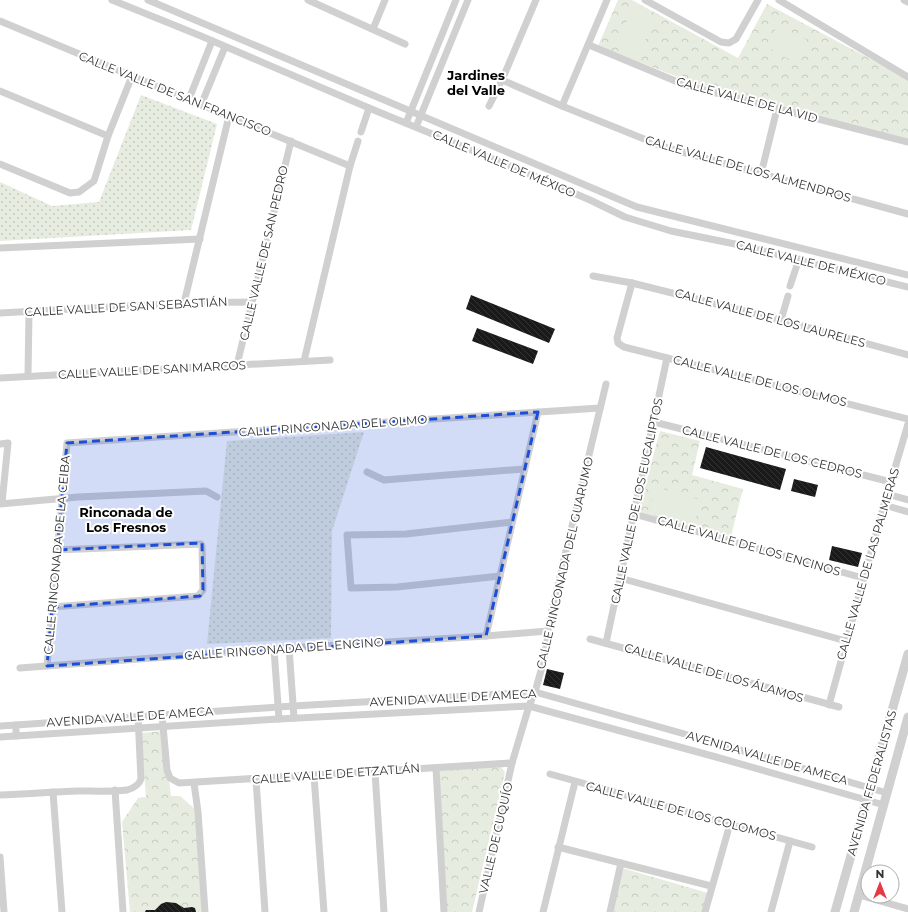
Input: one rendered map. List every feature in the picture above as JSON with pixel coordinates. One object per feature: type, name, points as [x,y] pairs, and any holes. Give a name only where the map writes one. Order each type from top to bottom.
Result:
[{"type":"street","name":"CALLE VALLE DE MÉXICO","points":[[112,0],[515,168],[590,200],[625,217],[671,231],[799,259],[908,287]]},
{"type":"street","points":[[373,29],[384,0]]},
{"type":"street","points":[[406,123],[456,0]]},
{"type":"street","points":[[416,127],[468,0]]},
{"type":"street","points":[[489,106],[502,80],[536,0]]},
{"type":"street","points":[[562,106],[607,0]]},
{"type":"street","points":[[645,0],[721,42],[729,43],[736,39],[758,0]]},
{"type":"street","points":[[779,0],[791,3],[908,77]]},
{"type":"street","points":[[904,0],[908,2]]},
{"type":"street","name":"CALLE VALLE DE MÉXICO","points":[[151,1],[637,207],[738,231],[908,275]]},
{"type":"street","points":[[147,14],[151,1]]},
{"type":"street","points":[[312,1],[405,44]]},
{"type":"street","name":"CALLE VALLE DE SAN FRANCISCO","points":[[0,21],[350,166]]},
{"type":"street","points":[[201,36],[206,25]]},
{"type":"street","points":[[189,99],[212,41]]},
{"type":"street","name":"CALLE VALLE DE LA VID","points":[[589,45],[685,85],[908,142]]},
{"type":"street","points":[[201,105],[225,47]]},
{"type":"street","points":[[0,164],[70,193],[79,192],[94,181],[108,136],[132,76]]},
{"type":"street","name":"CALLE VALLE DE LOS ALMENDROS","points":[[502,80],[664,147],[908,214]]},
{"type":"street","points":[[0,91],[108,136]]},
{"type":"street","points":[[361,132],[369,108]]},
{"type":"street","points":[[761,174],[777,109]]},
{"type":"street","points":[[184,303],[229,116]]},
{"type":"street","name":"CALLE VALLE DE SAN PEDRO","points":[[237,365],[290,141]]},
{"type":"street","points":[[304,361],[350,166],[358,141]]},
{"type":"street","points":[[735,244],[738,231]]},
{"type":"street","points":[[0,248],[200,239]]},
{"type":"street","points":[[790,286],[799,259]]},
{"type":"street","name":"CALLE VALLE DE LOS LAURELES","points":[[593,276],[632,282],[781,320],[908,356]]},
{"type":"street","name":"CALLE VALLE DE LOS OLMOS","points":[[632,282],[617,338],[618,343],[624,347],[908,419]]},
{"type":"street","points":[[781,320],[788,296]]},
{"type":"street","name":"CALLE VALLE DE SAN SEBASTIÁN","points":[[0,313],[184,303],[252,302]]},
{"type":"street","points":[[28,376],[29,312]]},
{"type":"street","name":"CALLE VALLE DE LOS EUCALIPTOS","points":[[606,643],[667,358]]},
{"type":"street","name":"CALLE VALLE DE SAN MARCOS","points":[[0,378],[330,360]]},
{"type":"street","name":"CALLE RINCONADA DEL GUARUMO","points":[[512,763],[529,706],[535,692],[547,642],[549,622],[606,384]]},
{"type":"street","name":"CALLE RINCONADA DEL OLMO","points":[[67,443],[600,408]]},
{"type":"street","points":[[486,636],[538,412]]},
{"type":"street","name":"CALLE VALLE DE LOS CEDROS","points":[[654,422],[890,482]]},
{"type":"street","name":"CALLE VALLE DE LAS PALMERAS","points":[[829,705],[863,578],[908,424]]},
{"type":"street","points":[[0,444],[8,443],[1,504],[78,497],[206,491],[217,497]]},
{"type":"street","name":"CALLE RINCONADA DE LA CEIBA","points":[[47,666],[67,443]]},
{"type":"street","points":[[367,472],[384,480],[524,469]]},
{"type":"street","points":[[887,494],[908,500]]},
{"type":"street","points":[[884,505],[908,512]]},
{"type":"street","name":"CALLE VALLE DE LOS ENCINOS","points":[[634,514],[863,578]]},
{"type":"street","points":[[500,576],[396,587],[351,588],[347,535],[406,534],[512,522]]},
{"type":"street","points":[[52,607],[198,596],[203,590],[202,546],[200,544],[57,550]]},
{"type":"street","points":[[620,578],[846,641]]},
{"type":"street","name":"CALLE RINCONADA DEL ENCINO","points":[[20,668],[548,631]]},
{"type":"street","name":"CALLE VALLE DE LOS ÁLAMOS","points":[[590,639],[839,708]]},
{"type":"street","points":[[289,648],[294,718]]},
{"type":"street","points":[[274,649],[278,719]]},
{"type":"street","name":"AVENIDA FEDERALISTAS","points":[[835,912],[908,654]]},
{"type":"street","name":"AVENIDA VALLE DE AMECA","points":[[0,726],[162,714],[535,692],[887,793]]},
{"type":"street","name":"AVENIDA VALLE DE AMECA","points":[[0,737],[294,718],[529,706],[716,756],[884,805]]},
{"type":"street","points":[[162,714],[164,726]]},
{"type":"street","points":[[0,796],[53,792],[128,790],[135,787],[139,784],[141,779],[138,716]]},
{"type":"street","name":"AVENIDA FEDERALISTAS","points":[[854,912],[908,717]]},
{"type":"street","points":[[16,725],[16,736]]},
{"type":"street","name":"CALLE VALLE DE ETZATLÁN","points":[[164,726],[167,770],[170,778],[179,784],[512,763]]},
{"type":"street","name":"VALLE DE CUQUÍO","points":[[479,912],[512,763]]},
{"type":"street","points":[[436,768],[444,912]]},
{"type":"street","points":[[375,772],[384,912]]},
{"type":"street","name":"CALLE VALLE DE LOS COLOMOS","points":[[550,774],[812,847]]},
{"type":"street","points":[[314,776],[324,912]]},
{"type":"street","points":[[256,780],[266,912]]},
{"type":"street","points":[[543,912],[558,847],[576,782]]},
{"type":"street","points":[[194,783],[198,812],[205,912]]},
{"type":"street","points":[[115,790],[123,912]]},
{"type":"street","points":[[53,792],[62,912]]},
{"type":"street","points":[[705,912],[711,886],[730,824]]},
{"type":"street","points":[[770,912],[790,841]]},
{"type":"street","points":[[558,847],[711,886]]},
{"type":"street","points":[[0,857],[4,912]]},
{"type":"street","points":[[610,912],[621,863]]},
{"type":"street","points":[[859,895],[908,909]]},
{"type":"highlighted area","points":[[538,412],[486,636],[47,666],[52,607],[200,596],[203,590],[202,543],[57,550],[67,443]]},
{"type":"green space","points":[[618,0],[632,0],[738,58],[767,4],[908,79],[908,139],[781,107],[688,81],[598,46]]},
{"type":"green space","points":[[633,6],[655,18],[638,57],[616,47]]},
{"type":"green space","points":[[778,25],[807,40],[794,62],[766,46]]},
{"type":"green space","points":[[141,95],[217,124],[191,230],[0,241],[0,182],[52,206],[99,202]]},
{"type":"green space","points":[[660,431],[700,441],[692,475],[743,489],[731,536],[638,512]]},
{"type":"green space","points":[[364,432],[332,531],[331,638],[207,644],[227,441]]},
{"type":"green space","points":[[656,487],[701,500],[694,523],[649,511]]},
{"type":"green space","points":[[163,731],[171,796],[180,796],[197,811],[203,912],[130,912],[122,822],[138,798],[146,797],[141,733]]},
{"type":"green space","points":[[500,766],[505,772],[472,912],[447,912],[439,770]]},
{"type":"green space","points":[[622,868],[708,893],[702,912],[613,912]]},
{"type":"building","points":[[471,295],[555,329],[549,343],[466,309]]},
{"type":"building","points":[[477,328],[538,351],[533,364],[472,341]]},
{"type":"building","points":[[706,447],[786,469],[780,490],[700,468]]},
{"type":"building","points":[[794,479],[818,485],[815,497],[791,491]]},
{"type":"building","points":[[832,546],[862,553],[858,567],[829,560]]},
{"type":"building","points":[[547,669],[564,673],[560,689],[543,685]]},
{"type":"building","points":[[166,902],[176,903],[184,908],[195,908],[196,912],[145,912],[146,910],[155,910],[161,904]]},
{"type":"district","name":"Jardines del Valle","points":[[476,82]]},
{"type":"district","name":"Rinconada de Los Fresnos","points":[[126,520]]}]
